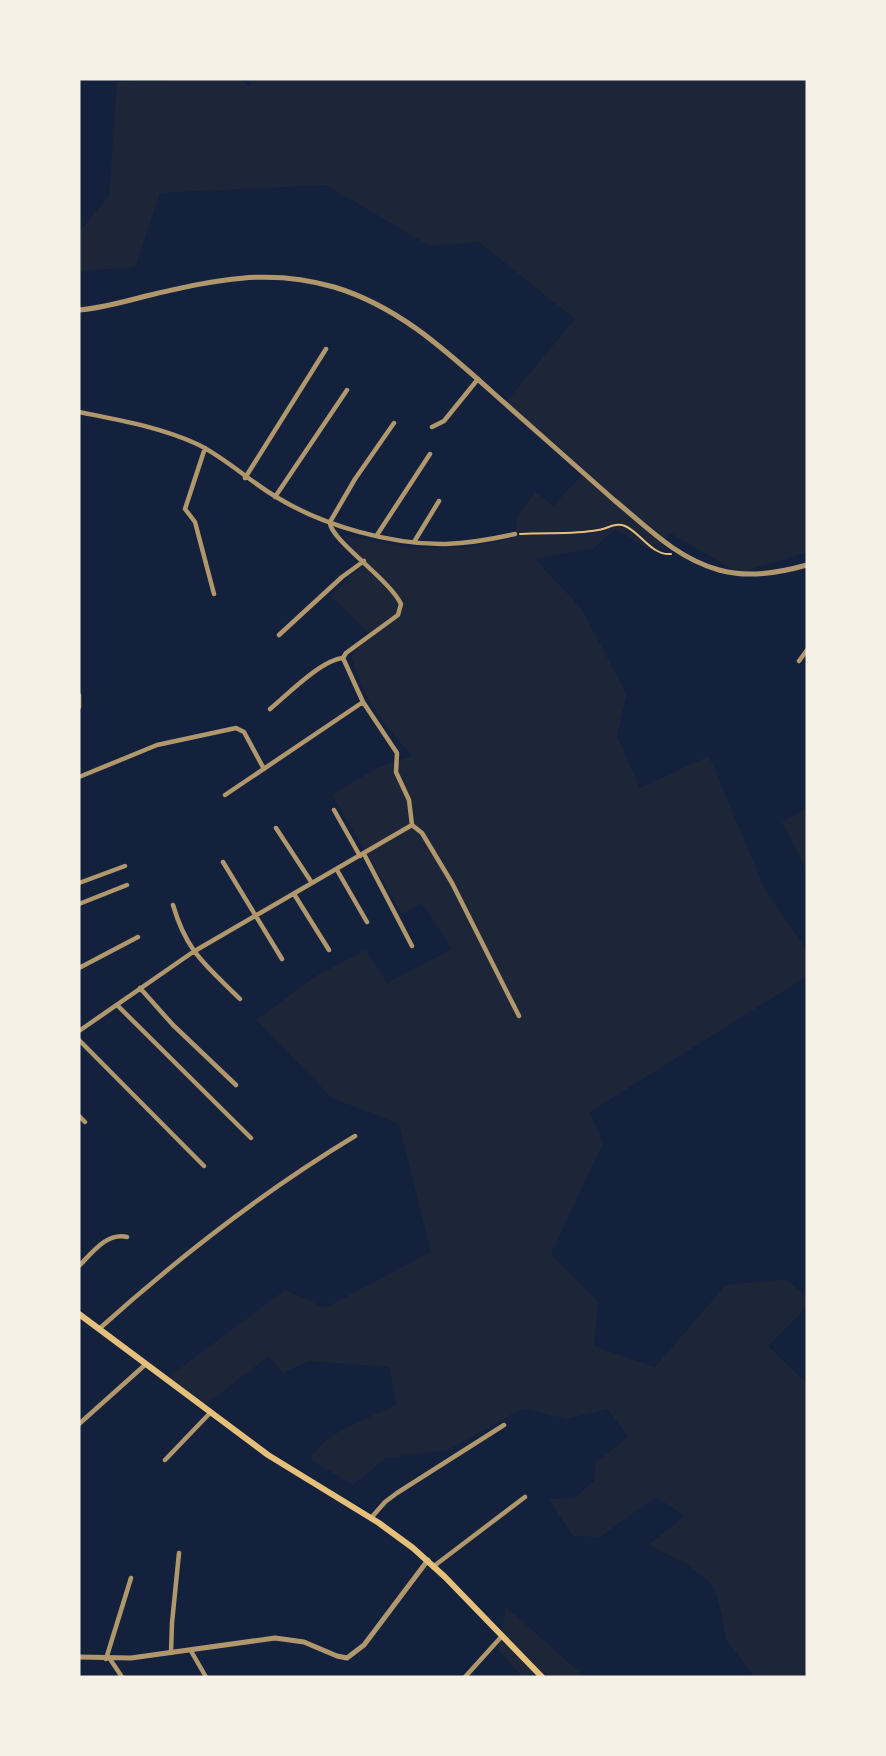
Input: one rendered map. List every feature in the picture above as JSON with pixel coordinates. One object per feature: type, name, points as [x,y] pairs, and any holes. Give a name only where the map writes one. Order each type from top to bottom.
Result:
[{"type":"main road","points":[[79,1314],[290,1471],[399,1536],[428,1560],[542,1677]]},
{"type":"street","points":[[79,310],[215,280],[254,276],[300,280],[340,289],[379,305],[421,330],[590,479],[679,553],[718,569],[747,574],[775,572],[807,565]]},
{"type":"street","points":[[246,478],[326,349]]},
{"type":"street","points":[[432,427],[444,422],[478,379]]},
{"type":"street","points":[[275,497],[347,390]]},
{"type":"street","points":[[79,412],[172,434],[205,448],[275,497],[330,522],[414,542],[467,543],[515,534]]},
{"type":"street","points":[[343,658],[398,615],[401,609],[399,599],[330,528],[330,522],[355,479],[394,424]]},
{"type":"street","points":[[205,448],[185,509],[195,522],[214,594]]},
{"type":"street","points":[[377,535],[430,454]]},
{"type":"street","points":[[414,542],[439,501]]},
{"type":"street","points":[[279,635],[342,577],[364,561]]},
{"type":"street","points":[[799,661],[807,650]]},
{"type":"street","points":[[270,709],[312,674],[337,658],[343,658]]},
{"type":"street","points":[[343,658],[363,702],[397,753],[396,772],[409,800],[412,825],[425,837],[434,857],[452,883],[520,1016]]},
{"type":"street","points":[[79,695],[79,707]]},
{"type":"street","points":[[225,795],[363,702]]},
{"type":"street","points":[[79,776],[157,745],[236,728],[244,732],[264,769]]},
{"type":"street","points":[[334,810],[412,946]]},
{"type":"street","points":[[79,1031],[193,952],[412,825]]},
{"type":"street","points":[[275,828],[312,883]]},
{"type":"street","points":[[223,862],[282,959]]},
{"type":"street","points":[[79,883],[125,866]]},
{"type":"street","points":[[337,870],[367,922]]},
{"type":"street","points":[[79,904],[127,885]]},
{"type":"street","points":[[295,894],[329,950]]},
{"type":"street","points":[[173,905],[181,931],[193,952],[240,999]]},
{"type":"street","points":[[79,968],[138,937]]},
{"type":"street","points":[[140,988],[236,1086]]},
{"type":"street","points":[[117,1005],[251,1138]]},
{"type":"street","points":[[79,1040],[204,1166]]},
{"type":"street","points":[[79,1116],[85,1122]]},
{"type":"street","points":[[99,1329],[222,1226],[298,1172],[355,1136]]},
{"type":"street","points":[[79,1266],[110,1237],[127,1237]]},
{"type":"street","points":[[79,1424],[146,1364]]},
{"type":"street","points":[[165,1460],[211,1413]]},
{"type":"street","points":[[370,1518],[397,1493],[504,1425]]},
{"type":"street","points":[[434,1566],[525,1497]]},
{"type":"street","points":[[171,1653],[179,1553]]},
{"type":"street","points":[[79,1657],[108,1659],[171,1653],[275,1638],[304,1642],[337,1656],[349,1657],[377,1630],[428,1560]]},
{"type":"street","points":[[108,1659],[131,1578]]},
{"type":"street","points":[[465,1677],[502,1636]]},
{"type":"street","points":[[191,1651],[206,1677]]},
{"type":"street","points":[[108,1659],[122,1677]]},
{"type":"path","points":[[515,534],[592,531],[617,524],[624,526],[656,551],[665,555],[679,553]]},
{"type":"shaded area","points":[[241,79],[250,88],[251,79],[807,79],[807,552],[739,573],[670,533],[655,553],[615,529],[594,548],[535,559],[581,608],[627,695],[617,736],[640,788],[709,756],[766,892],[807,950],[807,976],[590,1112],[603,1143],[551,1254],[598,1302],[594,1346],[655,1367],[726,1285],[786,1279],[807,1297],[807,1307],[768,1346],[807,1383],[807,1677],[755,1677],[726,1640],[713,1585],[687,1564],[648,1545],[685,1516],[656,1497],[600,1537],[573,1536],[549,1499],[574,1498],[594,1481],[596,1463],[628,1437],[608,1409],[567,1419],[523,1408],[448,1450],[386,1458],[353,1485],[310,1459],[327,1440],[338,1433],[397,1405],[389,1367],[309,1361],[283,1373],[269,1356],[202,1407],[166,1379],[285,1290],[325,1308],[431,1252],[399,1124],[332,1098],[256,1020],[316,976],[366,950],[387,983],[452,949],[422,903],[402,914],[332,794],[379,767],[412,756],[384,723],[366,695],[351,657],[370,634],[331,596],[364,564],[344,536],[413,548],[469,547],[515,538],[517,516],[536,492],[553,506],[584,473],[505,403],[575,319],[479,242],[430,246],[326,185],[160,193],[135,267],[79,271],[79,232],[109,196],[117,82]]},
{"type":"shaded area","points":[[807,808],[807,871],[782,822]]},
{"type":"shaded area","points":[[506,1607],[585,1677],[522,1677],[498,1649]]}]
